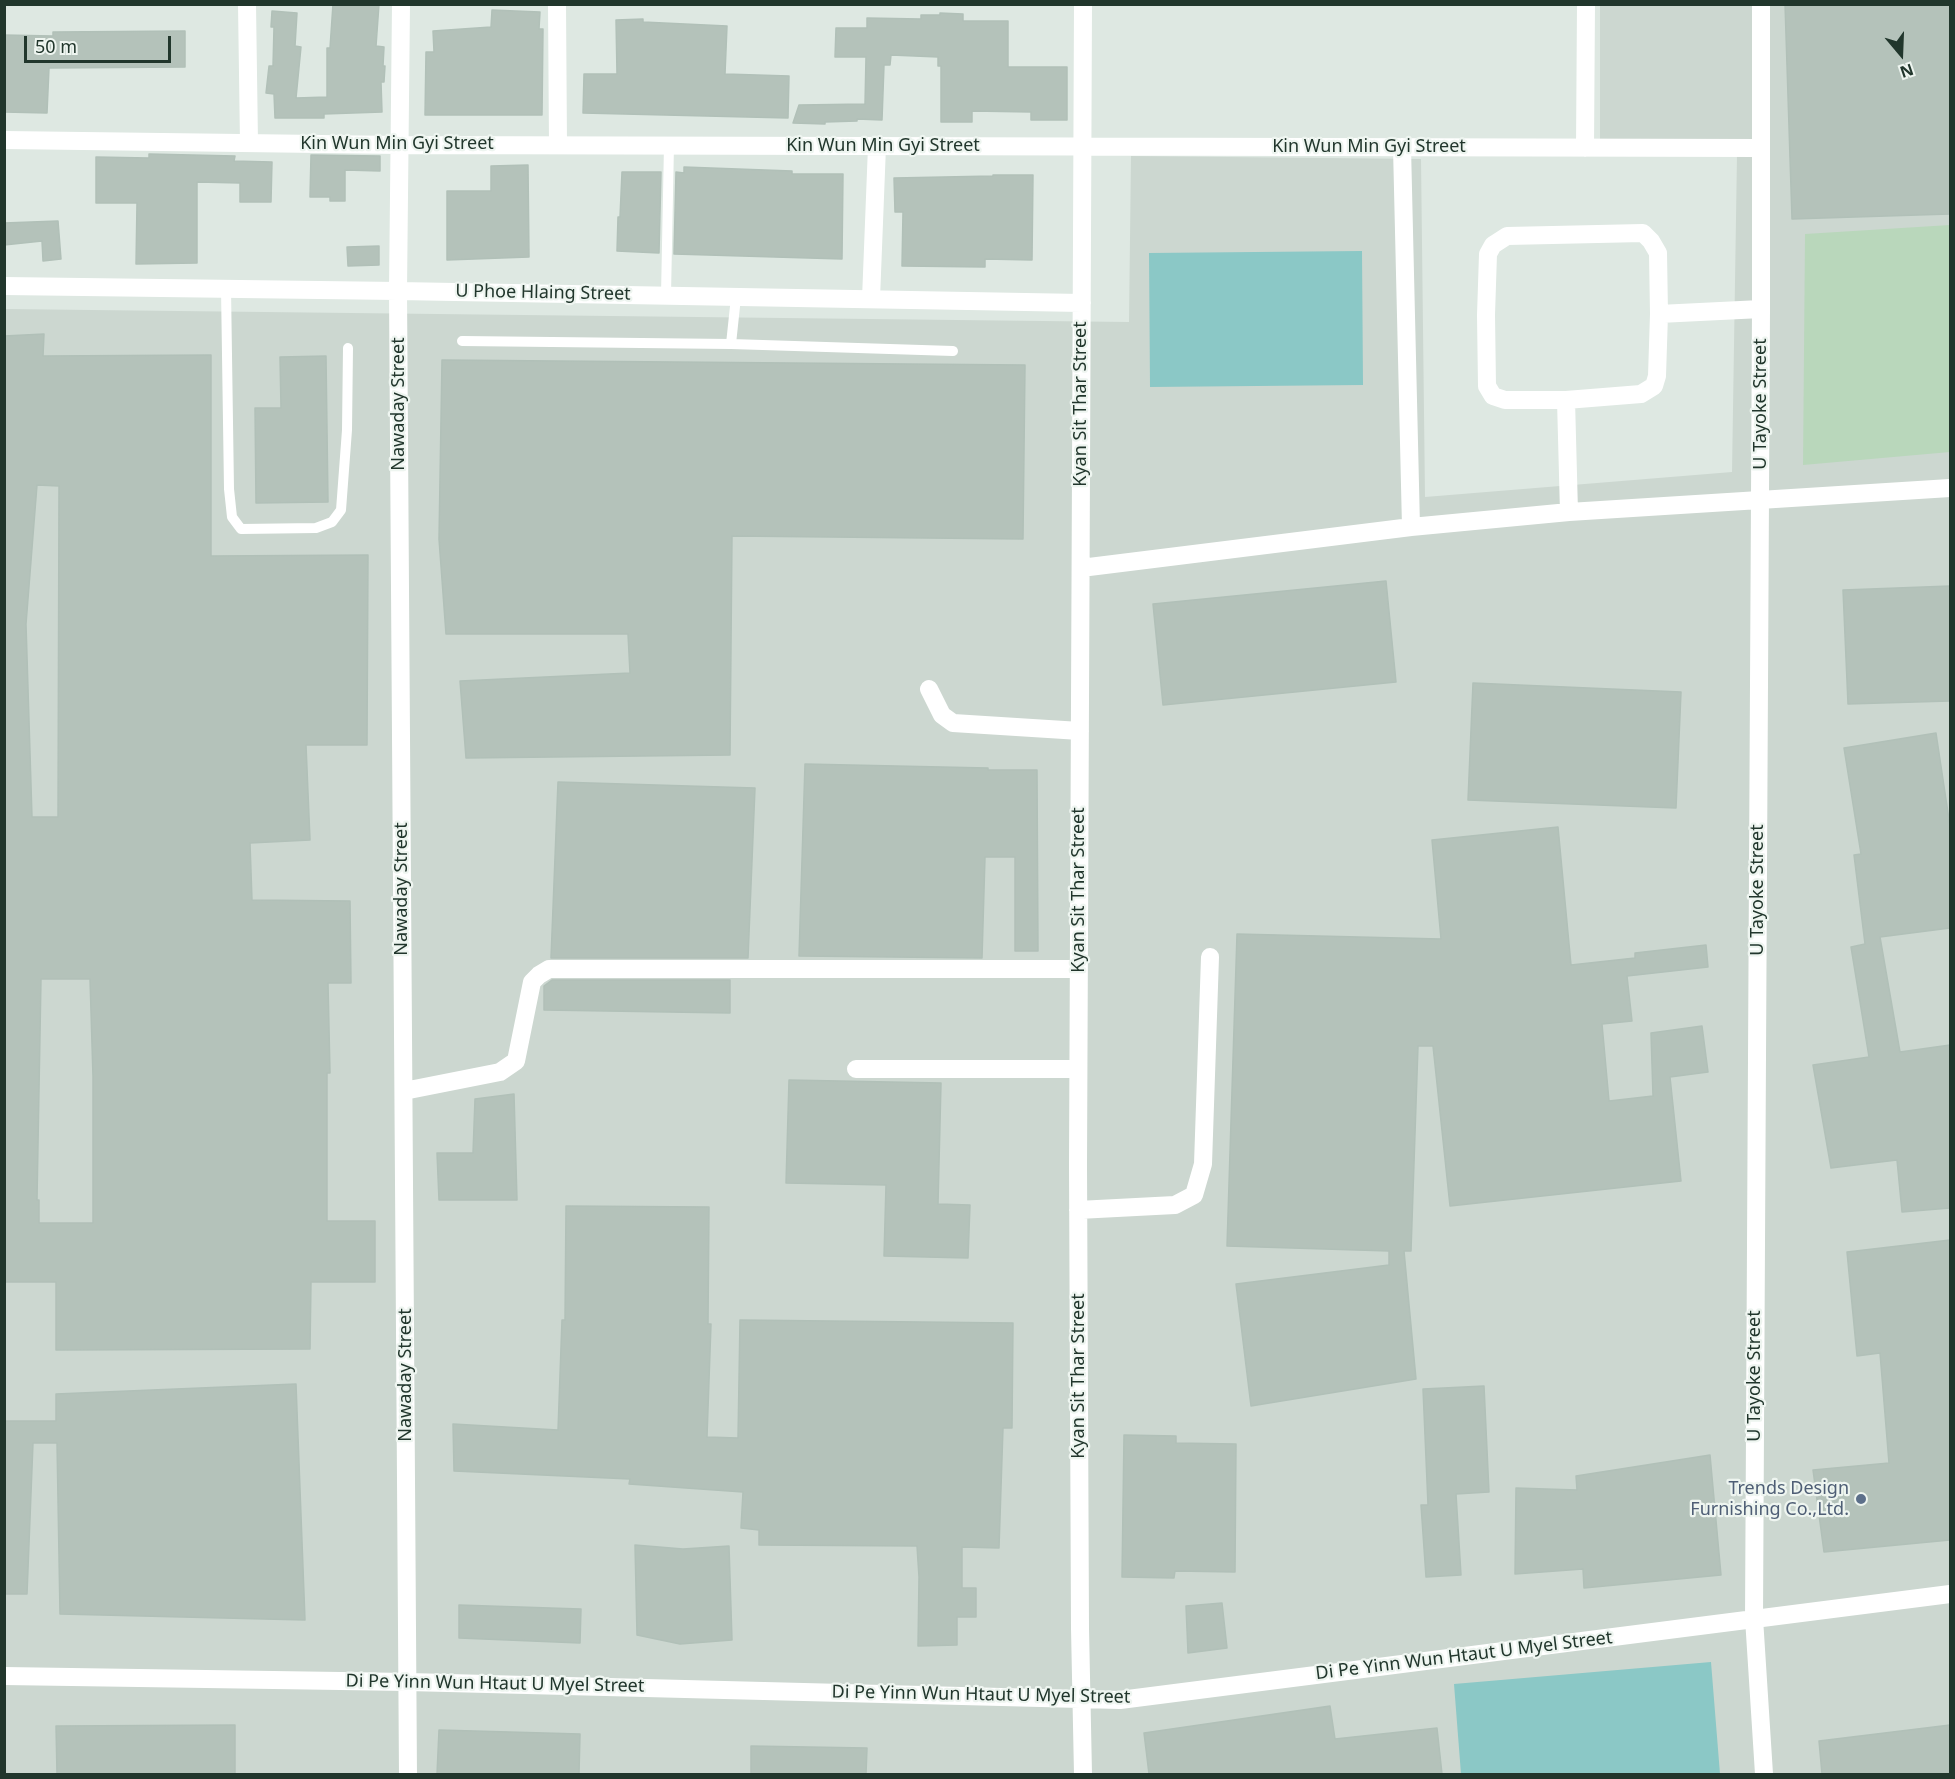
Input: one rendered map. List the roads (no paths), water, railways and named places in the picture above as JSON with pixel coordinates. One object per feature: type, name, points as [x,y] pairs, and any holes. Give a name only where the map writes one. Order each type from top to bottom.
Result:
[{"type":"street","points":[[248,4],[249,143]]},
{"type":"street","name":"Nawaday Street","points":[[401,4],[398,291],[408,1774]]},
{"type":"street","points":[[557,4],[558,145]]},
{"type":"street","name":"Kyan Sit Thar Street","points":[[1083,4],[1078,969],[1080,1700],[1083,1774]]},
{"type":"street","points":[[1585,147],[1586,4]]},
{"type":"street","name":"U Tayoke Street","points":[[1761,4],[1754,1618],[1764,1774]]},
{"type":"street","name":"Kin Wun Min Gyi Street","points":[[4,140],[399,145],[1761,148]]},
{"type":"street","points":[[871,299],[877,146]]},
{"type":"street","points":[[1402,147],[1411,527]]},
{"type":"street","points":[[1643,233],[1658,253],[1659,314],[1657,375],[1654,386],[1641,394],[1566,400],[1505,400],[1493,396],[1487,386],[1488,254],[1493,245],[1507,236],[1643,233]]},
{"type":"street","name":"U Phoe Hlaing Street","points":[[4,286],[1082,303]]},
{"type":"street","points":[[1659,314],[1761,309]]},
{"type":"street","points":[[1566,400],[1569,512]]},
{"type":"street","points":[[1081,568],[1411,527],[1569,512],[1950,488]]},
{"type":"street","points":[[929,689],[942,715],[953,723],[1080,731]]},
{"type":"street","points":[[1078,1210],[1175,1205],[1194,1195],[1203,1164],[1210,957]]},
{"type":"street","points":[[404,1091],[500,1072],[516,1061],[532,982],[549,969],[1078,969]]},
{"type":"street","points":[[855,1069],[1078,1069]]},
{"type":"street","name":"Di Pe Yinn Wun Htaut U Myel Street","points":[[4,1676],[408,1682],[1080,1700],[1131,1698],[1950,1594]]},
{"type":"lane","points":[[666,295],[669,145]]},
{"type":"lane","points":[[226,288],[229,489],[232,518],[241,529],[316,528],[332,522],[341,510],[347,430],[348,348]]},
{"type":"lane","points":[[731,344],[736,297]]},
{"type":"lane","points":[[462,341],[731,344],[953,351]]},
{"type":"water","points":[[1362,251],[1363,385],[1150,387],[1149,253]]},
{"type":"water","points":[[1711,1662],[1720,1774],[1461,1774],[1454,1684]]},
{"type":"place","name":"Trends Design Furnishing Co.,Ltd.","points":[[1861,1499]]}]
